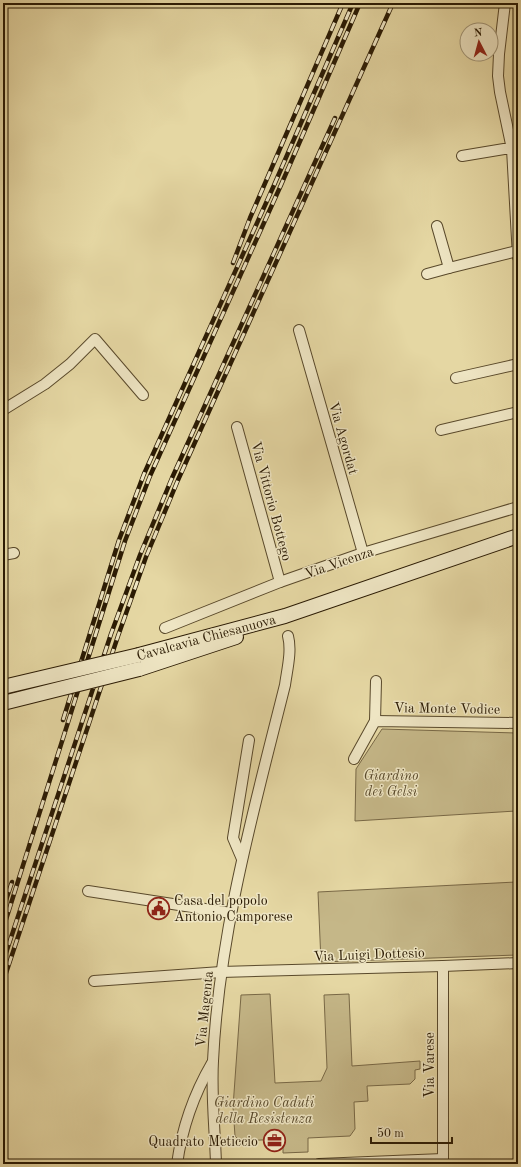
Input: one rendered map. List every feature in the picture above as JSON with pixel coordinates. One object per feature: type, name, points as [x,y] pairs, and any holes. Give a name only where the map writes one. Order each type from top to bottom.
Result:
[{"type":"main road","points":[[285,616],[518,536]]},
{"type":"main road","name":"Cavalcavia Chiesanuova","points":[[3,687],[139,655],[285,616]]},
{"type":"main road","name":"Cavalcavia Chiesanuova","points":[[3,703],[140,669],[243,635],[285,616]]},
{"type":"street","points":[[427,274],[518,254],[515,149],[500,92],[498,76],[505,3]]},
{"type":"street","points":[[462,156],[504,149],[515,149]]},
{"type":"street","points":[[437,226],[449,268]]},
{"type":"street","name":"Via Agordat","points":[[299,330],[363,553]]},
{"type":"street","points":[[3,410],[45,384],[70,364],[95,339],[143,395]]},
{"type":"street","points":[[456,378],[518,364]]},
{"type":"street","points":[[441,430],[518,412]]},
{"type":"street","name":"Via Vittorio Bottego","points":[[237,427],[280,582]]},
{"type":"street","name":"Via Vicenza","points":[[164,628],[280,582],[363,553],[518,506]]},
{"type":"street","points":[[3,555],[14,553]]},
{"type":"street","name":"Via Magenta","points":[[216,1164],[213,1062],[221,972],[230,913],[242,859],[285,685],[290,641],[288,636]]},
{"type":"street","name":"Via Monte Vodice","points":[[354,759],[375,721],[376,681]]},
{"type":"street","name":"Via Monte Vodice","points":[[375,721],[518,723]]},
{"type":"street","points":[[242,859],[232,838],[249,740]]},
{"type":"street","points":[[88,891],[230,913]]},
{"type":"street","name":"Via Luigi Dottesio","points":[[94,981],[221,972],[443,966],[518,962]]},
{"type":"street","name":"Via Varese","points":[[443,966],[443,1161]]},
{"type":"street","points":[[177,1164],[184,1128],[201,1082],[213,1062]]},
{"type":"street","points":[[319,1164],[443,1161]]},
{"type":"green space","name":"Giardino dei Gelsi","points":[[382,729],[516,733],[516,811],[355,821],[356,769]]},
{"type":"green space","points":[[516,882],[517,955],[321,962],[318,892]]},
{"type":"green space","name":"Giardino Caduti della Resistenza","points":[[270,994],[275,1083],[321,1081],[327,1068],[324,995],[349,994],[352,1066],[420,1061],[420,1069],[415,1070],[415,1079],[410,1084],[367,1086],[368,1101],[354,1102],[355,1129],[350,1136],[308,1138],[308,1152],[283,1153],[283,1139],[240,1141],[235,1136],[233,1107],[241,995]]},
{"type":"railway","points":[[233,263],[250,218],[343,3]]},
{"type":"railway","points":[[63,720],[119,540],[144,474],[275,183],[353,3]]},
{"type":"railway","points":[[3,929],[125,541],[150,476],[281,185],[360,3]]},
{"type":"railway","points":[[3,982],[118,636],[146,557],[178,480],[393,3]]},
{"type":"railway","points":[[3,962],[111,634],[140,555],[172,478],[335,118]]},
{"type":"railway","points":[[3,909],[12,882]]},
{"type":"place","name":"Casa del popolo Antonio Camporese","points":[[159,908]]},
{"type":"place","name":"Quadrato Meticcio","points":[[274,1141]]}]
